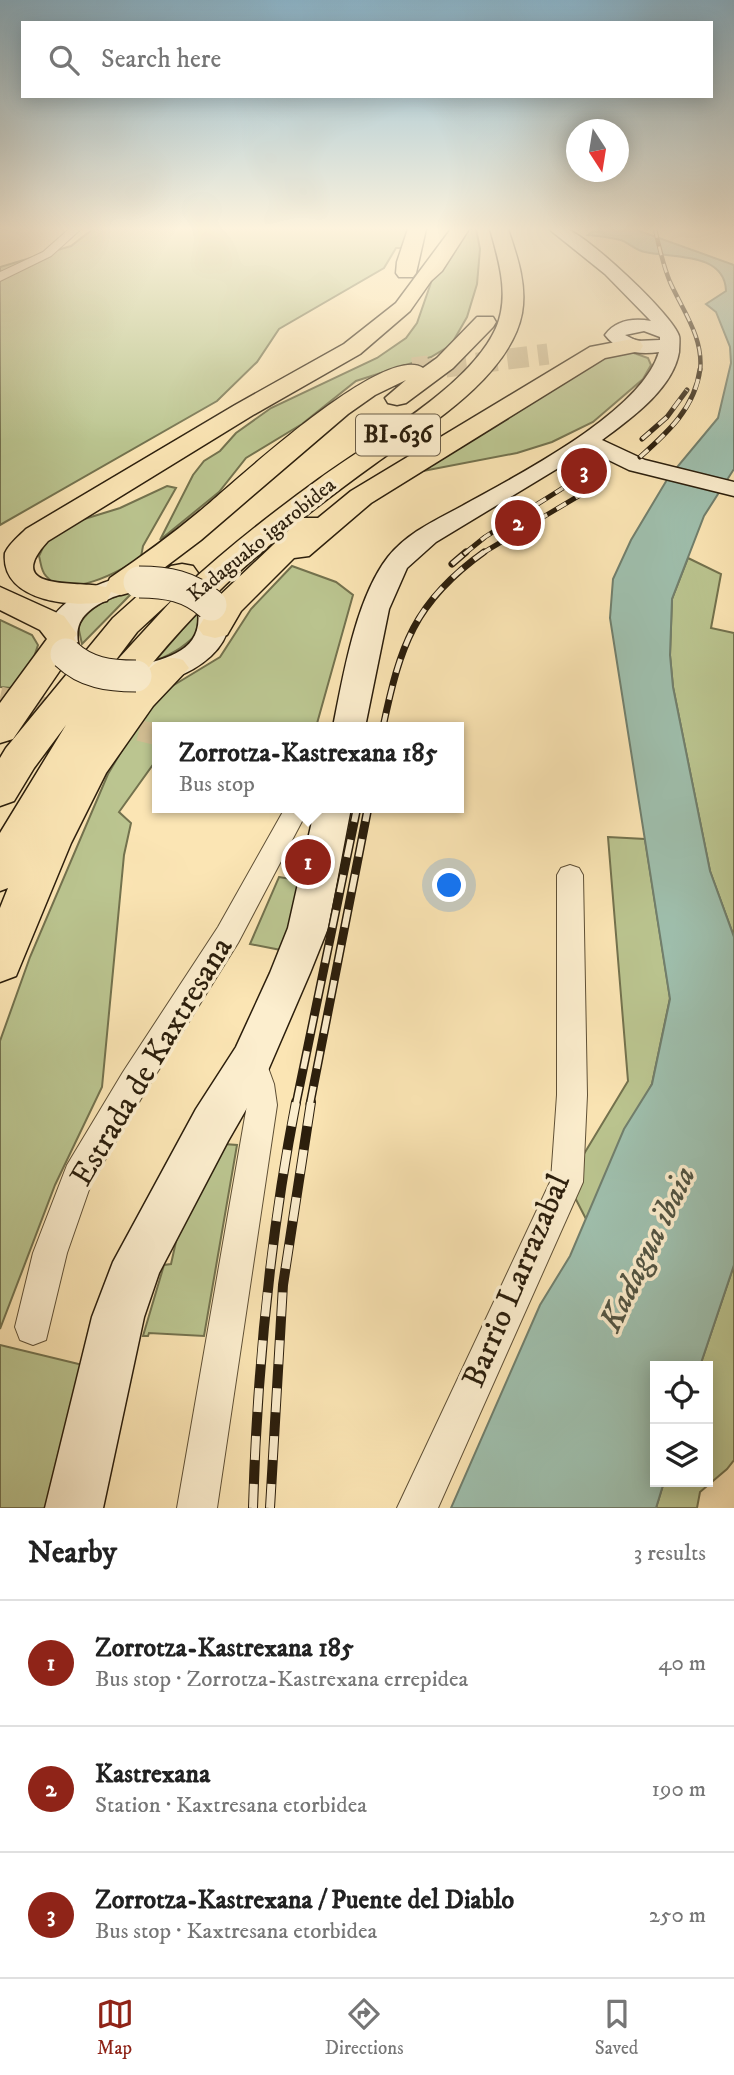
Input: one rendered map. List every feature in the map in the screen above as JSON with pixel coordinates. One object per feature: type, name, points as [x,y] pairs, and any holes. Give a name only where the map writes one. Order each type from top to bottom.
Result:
[{"type":"highway","points":[[0,542],[60,502],[231,405],[380,299]]},
{"type":"highway","points":[[406,299],[403,307],[352,349],[244,410],[37,535],[20,552],[18,566],[22,579],[35,588],[62,595],[118,587],[181,542],[353,398],[377,382],[413,371]]},
{"type":"highway","name":"Kadaguako igarobidea","points":[[0,874],[44,788],[100,705],[154,637],[195,593],[270,530],[469,379],[502,338],[500,316],[491,307],[491,299]]},
{"type":"highway","name":"Kadaguako igarobidea","points":[[0,791],[20,758],[125,625],[220,541],[450,374],[500,316],[506,299]]},
{"type":"highway","points":[[212,516],[429,376],[500,316],[519,323],[501,358],[466,396],[385,468],[307,527],[272,564],[213,617]]},
{"type":"highway","points":[[272,564],[294,553],[360,497],[598,352],[631,337]]},
{"type":"highway","points":[[548,354],[631,337]]},
{"type":"highway","points":[[0,597],[52,623],[62,644],[0,730]]},
{"type":"highway","points":[[0,962],[55,834],[82,783],[153,672]]},
{"type":"street","points":[[350,722],[368,630],[381,590],[397,564],[419,542],[441,527],[584,442],[623,416],[642,397],[668,355],[667,338],[640,299]]},
{"type":"street","points":[[631,337],[646,316],[646,305]]},
{"type":"street","points":[[631,337],[656,347],[667,338]]},
{"type":"street","points":[[631,337],[658,359],[662,367]]},
{"type":"street","points":[[623,416],[618,448],[629,462]]},
{"type":"street","points":[[584,442],[601,447],[629,462]]},
{"type":"street","points":[[535,473],[588,461],[629,462],[734,489]]},
{"type":"street","points":[[174,584],[190,589],[213,617],[210,639],[201,650],[153,672],[93,672],[74,662],[62,644],[62,625],[75,608],[118,587],[174,584]]},
{"type":"street","name":"Estrada de Kaxtresana","points":[[33,1327],[50,1253],[78,1176],[134,1082],[222,946],[294,813]]},
{"type":"street","points":[[74,1508],[118,1317],[138,1262],[212,1125],[251,1061],[308,928],[332,813]]},
{"type":"street","name":"Barrio Larrazabal","points":[[417,1508],[567,1182],[572,1095],[570,875]]},
{"type":"street","points":[[197,1508],[262,1105],[259,1084],[251,1061]]},
{"type":"green space","points":[[0,299],[330,299],[279,329],[257,362],[217,401],[0,525]]},
{"type":"green space","points":[[425,299],[472,299],[467,317],[451,345],[431,357],[356,381],[302,424],[246,458],[219,492],[160,540],[193,475],[204,461],[220,451],[236,433],[271,408],[377,358],[406,338],[417,323]]},
{"type":"green space","points":[[631,352],[648,358],[651,365],[643,379],[593,422],[552,442],[517,453],[423,471],[602,358]]},
{"type":"green space","points":[[167,486],[176,488],[143,546],[141,557],[108,576],[80,585],[55,583],[44,574],[39,556],[46,541],[78,521],[120,508]]},
{"type":"green space","points":[[688,558],[721,574],[711,628],[734,633],[734,937],[710,871],[673,687],[670,655],[672,599]]},
{"type":"green space","points":[[292,566],[336,582],[353,595],[317,722],[152,722],[152,766],[119,812],[131,823],[124,855],[102,1087],[55,1185],[0,1329],[0,1041],[30,957],[108,774],[148,706],[169,688],[220,657],[251,609]]},
{"type":"green space","points":[[134,591],[82,644],[78,626],[83,618],[109,599]]},
{"type":"green space","points":[[198,611],[201,629],[180,648],[155,661]]},
{"type":"green space","points":[[0,620],[32,635],[38,645],[32,663],[11,688],[0,687]]},
{"type":"green space","points":[[608,837],[645,839],[670,998],[652,1084],[586,1219],[567,1182],[628,1081]]},
{"type":"green space","points":[[279,877],[303,881],[281,950],[250,944]]},
{"type":"green space","points":[[224,1144],[237,1145],[204,1336],[149,1333],[148,1336],[143,1336],[164,1265],[171,1264],[179,1228]]},
{"type":"green space","points":[[734,1265],[734,1460],[713,1481],[713,1361],[702,1361]]},
{"type":"green space","points":[[0,1345],[91,1367],[54,1508],[0,1508]]},
{"type":"green space","points":[[662,1487],[706,1487],[700,1492],[697,1508],[656,1508]]},
{"type":"water","name":"Kadagua ibaia","points":[[713,299],[734,299],[734,469],[704,516],[672,599],[670,655],[673,687],[710,871],[734,937],[734,1265],[702,1361],[650,1361],[650,1487],[662,1487],[656,1508],[451,1508],[540,1305],[570,1256],[624,1129],[652,1084],[670,999],[610,618],[613,579],[631,540],[668,478],[718,418],[731,363],[730,347],[716,312],[706,304]]},
{"type":"tunnel","points":[[415,371],[548,354]]},
{"type":"tunnel","points":[[413,371],[429,369]]},
{"type":"tunnel","points":[[0,697],[68,713]]},
{"type":"tunnel","points":[[109,723],[152,734]]},
{"type":"railway","points":[[678,299],[696,336],[700,369]]},
{"type":"railway","points":[[640,457],[679,418],[692,396],[700,369]]},
{"type":"railway","points":[[642,439],[667,417],[687,390]]},
{"type":"railway","points":[[483,553],[602,482]]},
{"type":"railway","points":[[464,554],[485,537],[563,488]]},
{"type":"railway","points":[[452,564],[466,552]]},
{"type":"railway","points":[[384,722],[396,673],[414,628],[441,589],[483,553]]},
{"type":"railway","points":[[296,1104],[356,813]]},
{"type":"railway","points":[[310,1104],[367,813]]},
{"type":"railway","points":[[253,1508],[266,1304],[296,1102]]},
{"type":"railway","points":[[270,1508],[283,1285],[311,1102]]},
{"type":"place","name":"Zorrotza-Kastrexana / Puente del Diablo","points":[[584,471]]},
{"type":"place","name":"Kastrexana","points":[[518,523]]},
{"type":"place","name":"Zorrotza-Kastrexana 185","points":[[308,862]]}]
